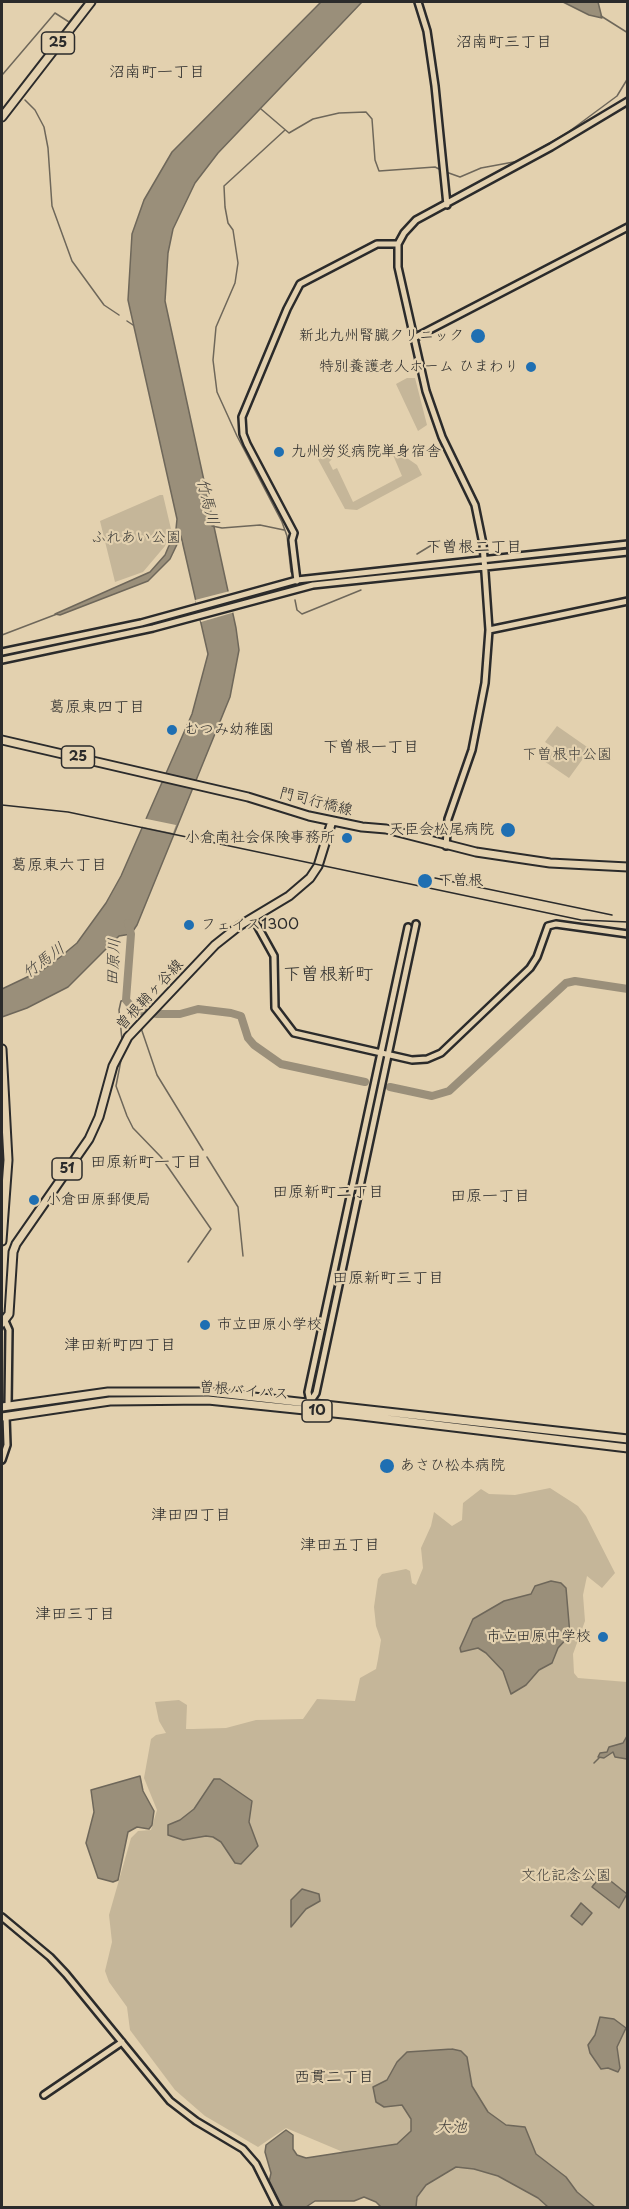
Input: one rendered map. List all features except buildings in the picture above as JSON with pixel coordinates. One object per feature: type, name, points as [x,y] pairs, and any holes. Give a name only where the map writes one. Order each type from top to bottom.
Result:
[{"type":"main road","name":"25","points":[[2,117],[91,2]]},
{"type":"main road","name":"門司行橋線","points":[[2,740],[202,787],[332,821],[386,829],[446,846],[549,863],[627,867]]},
{"type":"main road","name":"曽根鞘ヶ谷線","points":[[3,1322],[9,1314],[16,1244],[89,1139],[99,1117],[118,1054],[128,1037],[215,945],[289,896],[310,878],[318,866],[332,821]]},
{"type":"main road","points":[[2,1049],[8,1160],[2,1241]]},
{"type":"main road","name":"曽根バイパス","points":[[5,1407],[77,1395],[143,1390],[208,1392],[627,1439]]},
{"type":"main road","name":"曽根バイパス","points":[[4,1417],[79,1404],[144,1399],[208,1400],[627,1448]]},
{"type":"main road","points":[[294,1409],[302,1408],[310,1402],[324,1412]]},
{"type":"street","points":[[418,2],[427,31],[435,86],[447,205]]},
{"type":"street","points":[[446,846],[448,819],[478,724],[485,683],[489,630],[478,511],[434,418],[398,267],[398,244],[416,220],[447,205],[627,101]]},
{"type":"street","points":[[414,338],[627,227]]},
{"type":"street","points":[[297,588],[292,540],[294,533],[247,444],[243,434],[242,417],[287,309],[300,284],[377,244],[398,244]]},
{"type":"street","points":[[2,652],[141,623],[297,580],[627,544]]},
{"type":"street","points":[[2,660],[154,628],[297,588],[627,552]]},
{"type":"street","points":[[489,630],[627,601]]},
{"type":"street","points":[[253,918],[273,951],[276,966],[273,997],[275,1008],[289,1028],[308,1038],[418,1060],[441,1053],[530,968],[537,957],[548,926],[556,924],[627,934]]},
{"type":"street","points":[[310,1402],[308,1392],[416,924]]},
{"type":"street","points":[[310,1402],[316,1393],[385,1054],[408,927]]},
{"type":"street","points":[[3,1322],[9,1330],[5,1407]]},
{"type":"street","points":[[294,1400],[302,1398],[308,1392]]},
{"type":"street","points":[[316,1393],[325,1404]]},
{"type":"street","points":[[2,1460],[7,1445],[4,1417]]},
{"type":"street","points":[[2,1917],[50,1957],[170,2101],[196,2121],[243,2149],[256,2164],[278,2208]]},
{"type":"street","points":[[44,2095],[122,2042]]},
{"type":"green space","points":[[407,378],[415,378],[427,425],[418,431],[396,384]]},
{"type":"green space","points":[[325,446],[332,459],[329,462],[333,470],[337,468],[353,502],[402,476],[393,455],[397,458],[404,456],[417,465],[422,475],[357,510],[345,509],[314,452]]},
{"type":"green space","name":"ふれあい公園","points":[[163,495],[171,529],[165,546],[143,572],[115,582],[100,521]]},
{"type":"green space","name":"下曽根中公園","points":[[557,726],[590,749],[569,778],[544,761],[554,748],[545,742]]},
{"type":"green space","name":"文化記念公園","points":[[550,1488],[578,1506],[586,1516],[615,1573],[602,1588],[587,1576],[583,1595],[585,1621],[573,1654],[574,1673],[578,1678],[627,1682],[627,2207],[412,2207],[400,2176],[286,2128],[258,2147],[205,2116],[175,2090],[130,2030],[127,2007],[109,1982],[105,1971],[112,1942],[109,1915],[131,1838],[138,1831],[151,1830],[157,1810],[144,1778],[151,1739],[156,1735],[166,1733],[159,1721],[155,1702],[179,1700],[187,1705],[186,1729],[193,1729],[226,1728],[256,1720],[303,1719],[317,1699],[355,1701],[360,1678],[376,1669],[378,1659],[381,1640],[376,1626],[374,1607],[378,1579],[382,1574],[406,1569],[410,1571],[412,1583],[416,1585],[423,1568],[421,1548],[431,1526],[434,1512],[452,1526],[462,1520],[463,1503],[481,1489],[489,1494],[515,1495]]},
{"type":"water","name":"竹馬川","points":[[321,2],[362,2],[218,153],[195,183],[173,229],[168,253],[165,301],[236,628],[239,650],[230,697],[137,925],[131,934],[119,936],[68,987],[27,1008],[2,1017],[2,989],[44,969],[59,958],[77,943],[106,903],[121,876],[192,714],[208,654],[181,536],[170,559],[148,581],[60,615],[55,614],[150,572],[165,555],[176,529],[177,519],[128,300],[132,234],[144,200],[172,152]]},
{"type":"water","points":[[563,2],[598,2],[602,18],[589,15]]},
{"type":"water","points":[[551,1581],[561,1583],[566,1588],[570,1635],[558,1648],[552,1663],[539,1670],[526,1685],[511,1694],[503,1671],[486,1653],[478,1648],[461,1652],[460,1648],[473,1619],[504,1601],[531,1594],[535,1586]]},
{"type":"water","points":[[627,1736],[627,1759],[615,1757],[613,1752],[604,1758],[598,1757],[600,1753],[607,1752],[609,1747],[623,1743]]},
{"type":"water","points":[[140,1776],[143,1791],[154,1811],[152,1825],[149,1829],[137,1827],[128,1832],[118,1880],[113,1882],[98,1878],[86,1843],[94,1812],[91,1790]]},
{"type":"water","points":[[214,1779],[220,1779],[252,1801],[249,1822],[258,1846],[241,1864],[235,1863],[221,1842],[213,1837],[183,1840],[168,1835],[168,1825],[180,1820],[194,1809]]},
{"type":"water","points":[[602,1874],[627,1894],[619,1908],[592,1887]]},
{"type":"water","points":[[302,1889],[319,1894],[320,1901],[306,1909],[291,1927],[291,1900]]},
{"type":"water","points":[[581,1903],[592,1913],[582,1925],[571,1916]]},
{"type":"water","points":[[600,2017],[614,2019],[626,2028],[617,2047],[620,2068],[618,2072],[608,2068],[601,2069],[590,2053],[588,2045],[595,2035]]},
{"type":"water","name":"大池","points":[[452,2049],[461,2051],[467,2057],[472,2086],[488,2112],[506,2125],[525,2127],[536,2154],[566,2177],[577,2192],[595,2207],[548,2207],[538,2198],[498,2176],[474,2169],[456,2167],[426,2185],[417,2197],[416,2207],[381,2207],[364,2197],[354,2201],[315,2201],[306,2207],[284,2207],[281,2204],[269,2182],[271,2173],[265,2152],[266,2145],[286,2130],[293,2135],[293,2149],[297,2155],[306,2158],[397,2144],[411,2131],[411,2119],[402,2105],[384,2107],[376,2102],[373,2087],[387,2080],[397,2062],[407,2052]]},
{"type":"pier","points":[[230,591],[235,612],[201,622],[195,600]]},
{"type":"pier","points":[[142,818],[176,825],[173,833],[139,826]]},
{"type":"waterway","points":[[3,74],[55,13],[69,22],[85,2]]},
{"type":"waterway","points":[[601,16],[628,33]]},
{"type":"waterway","points":[[446,172],[460,177],[481,168],[519,161],[567,133],[617,96],[628,78]]},
{"type":"waterway","points":[[25,100],[35,110],[44,127],[48,148],[52,206],[72,261],[104,305],[119,315]]},
{"type":"waterway","points":[[261,109],[289,133],[313,119],[339,113],[366,112],[372,119],[375,160],[379,171],[435,167],[441,170]]},
{"type":"waterway","points":[[285,130],[224,186],[225,207],[228,223],[233,230],[238,263],[235,283],[216,327],[213,360],[217,392],[282,522],[287,536],[291,572]]},
{"type":"waterway","points":[[127,321],[133,325]]},
{"type":"waterway","name":"竹馬川","points":[[212,526],[222,528],[260,525],[284,530]]},
{"type":"waterway","points":[[417,554],[440,540]]},
{"type":"waterway","points":[[295,600],[297,610],[302,614],[361,590]]},
{"type":"waterway","points":[[2,635],[57,614]]},
{"type":"waterway","name":"田原川","points":[[128,923],[131,934],[126,1000],[131,1006],[143,1012],[157,1014],[180,1014],[198,1009],[241,1016],[248,1038],[281,1064],[365,1082]]},
{"type":"waterway","name":"田原川","points":[[390,1087],[432,1096],[449,1091],[566,983],[575,981],[628,989]]},
{"type":"waterway","points":[[122,1040],[119,1010],[121,1001],[126,1000]]},
{"type":"waterway","points":[[141,1028],[157,1075],[203,1150]]},
{"type":"waterway","points":[[122,1055],[116,1086],[133,1128],[161,1157],[211,1229],[188,1262]]},
{"type":"waterway","points":[[207,1157],[238,1207],[243,1256]]},
{"type":"waterway","points":[[594,1763],[599,1758]]},
{"type":"railway","points":[[2,805],[68,812],[581,920],[628,922]]},
{"type":"railway","points":[[435,878],[612,915]]},
{"type":"place","name":"新北九州腎臓クリニック","points":[[478,336]]},
{"type":"place","name":"特別養護老人ホーム ひまわり","points":[[531,367]]},
{"type":"place","name":"九州労災病院単身宿舎","points":[[279,452]]},
{"type":"place","name":"むつみ幼稚園","points":[[172,730]]},
{"type":"place","name":"天臣会松尾病院","points":[[508,830]]},
{"type":"place","name":"小倉南社会保険事務所","points":[[347,838]]},
{"type":"place","name":"下曽根","points":[[425,881]]},
{"type":"place","name":"フェイス1300","points":[[189,925]]},
{"type":"place","name":"小倉田原郵便局","points":[[34,1200]]},
{"type":"place","name":"市立田原小学校","points":[[205,1325]]},
{"type":"place","name":"あさひ松本病院","points":[[387,1466]]},
{"type":"place","name":"市立田原中学校","points":[[603,1637]]},
{"type":"district","name":"沼南町三丁目","points":[[504,43]]},
{"type":"district","name":"沼南町一丁目","points":[[157,73]]},
{"type":"district","name":"下曽根二丁目","points":[[474,548]]},
{"type":"district","name":"葛原東四丁目","points":[[97,708]]},
{"type":"district","name":"下曽根一丁目","points":[[371,748]]},
{"type":"district","name":"葛原東六丁目","points":[[59,866]]},
{"type":"district","name":"下曽根新町","points":[[328,975]]},
{"type":"district","name":"田原新町一丁目","points":[[146,1163]]},
{"type":"district","name":"田原新町二丁目","points":[[328,1193]]},
{"type":"district","name":"田原一丁目","points":[[490,1197]]},
{"type":"district","name":"田原新町三丁目","points":[[388,1279]]},
{"type":"district","name":"津田新町四丁目","points":[[120,1346]]},
{"type":"district","name":"津田四丁目","points":[[191,1516]]},
{"type":"district","name":"津田五丁目","points":[[340,1546]]},
{"type":"district","name":"津田三丁目","points":[[75,1615]]},
{"type":"district","name":"西貫二丁目","points":[[334,2078]]}]
